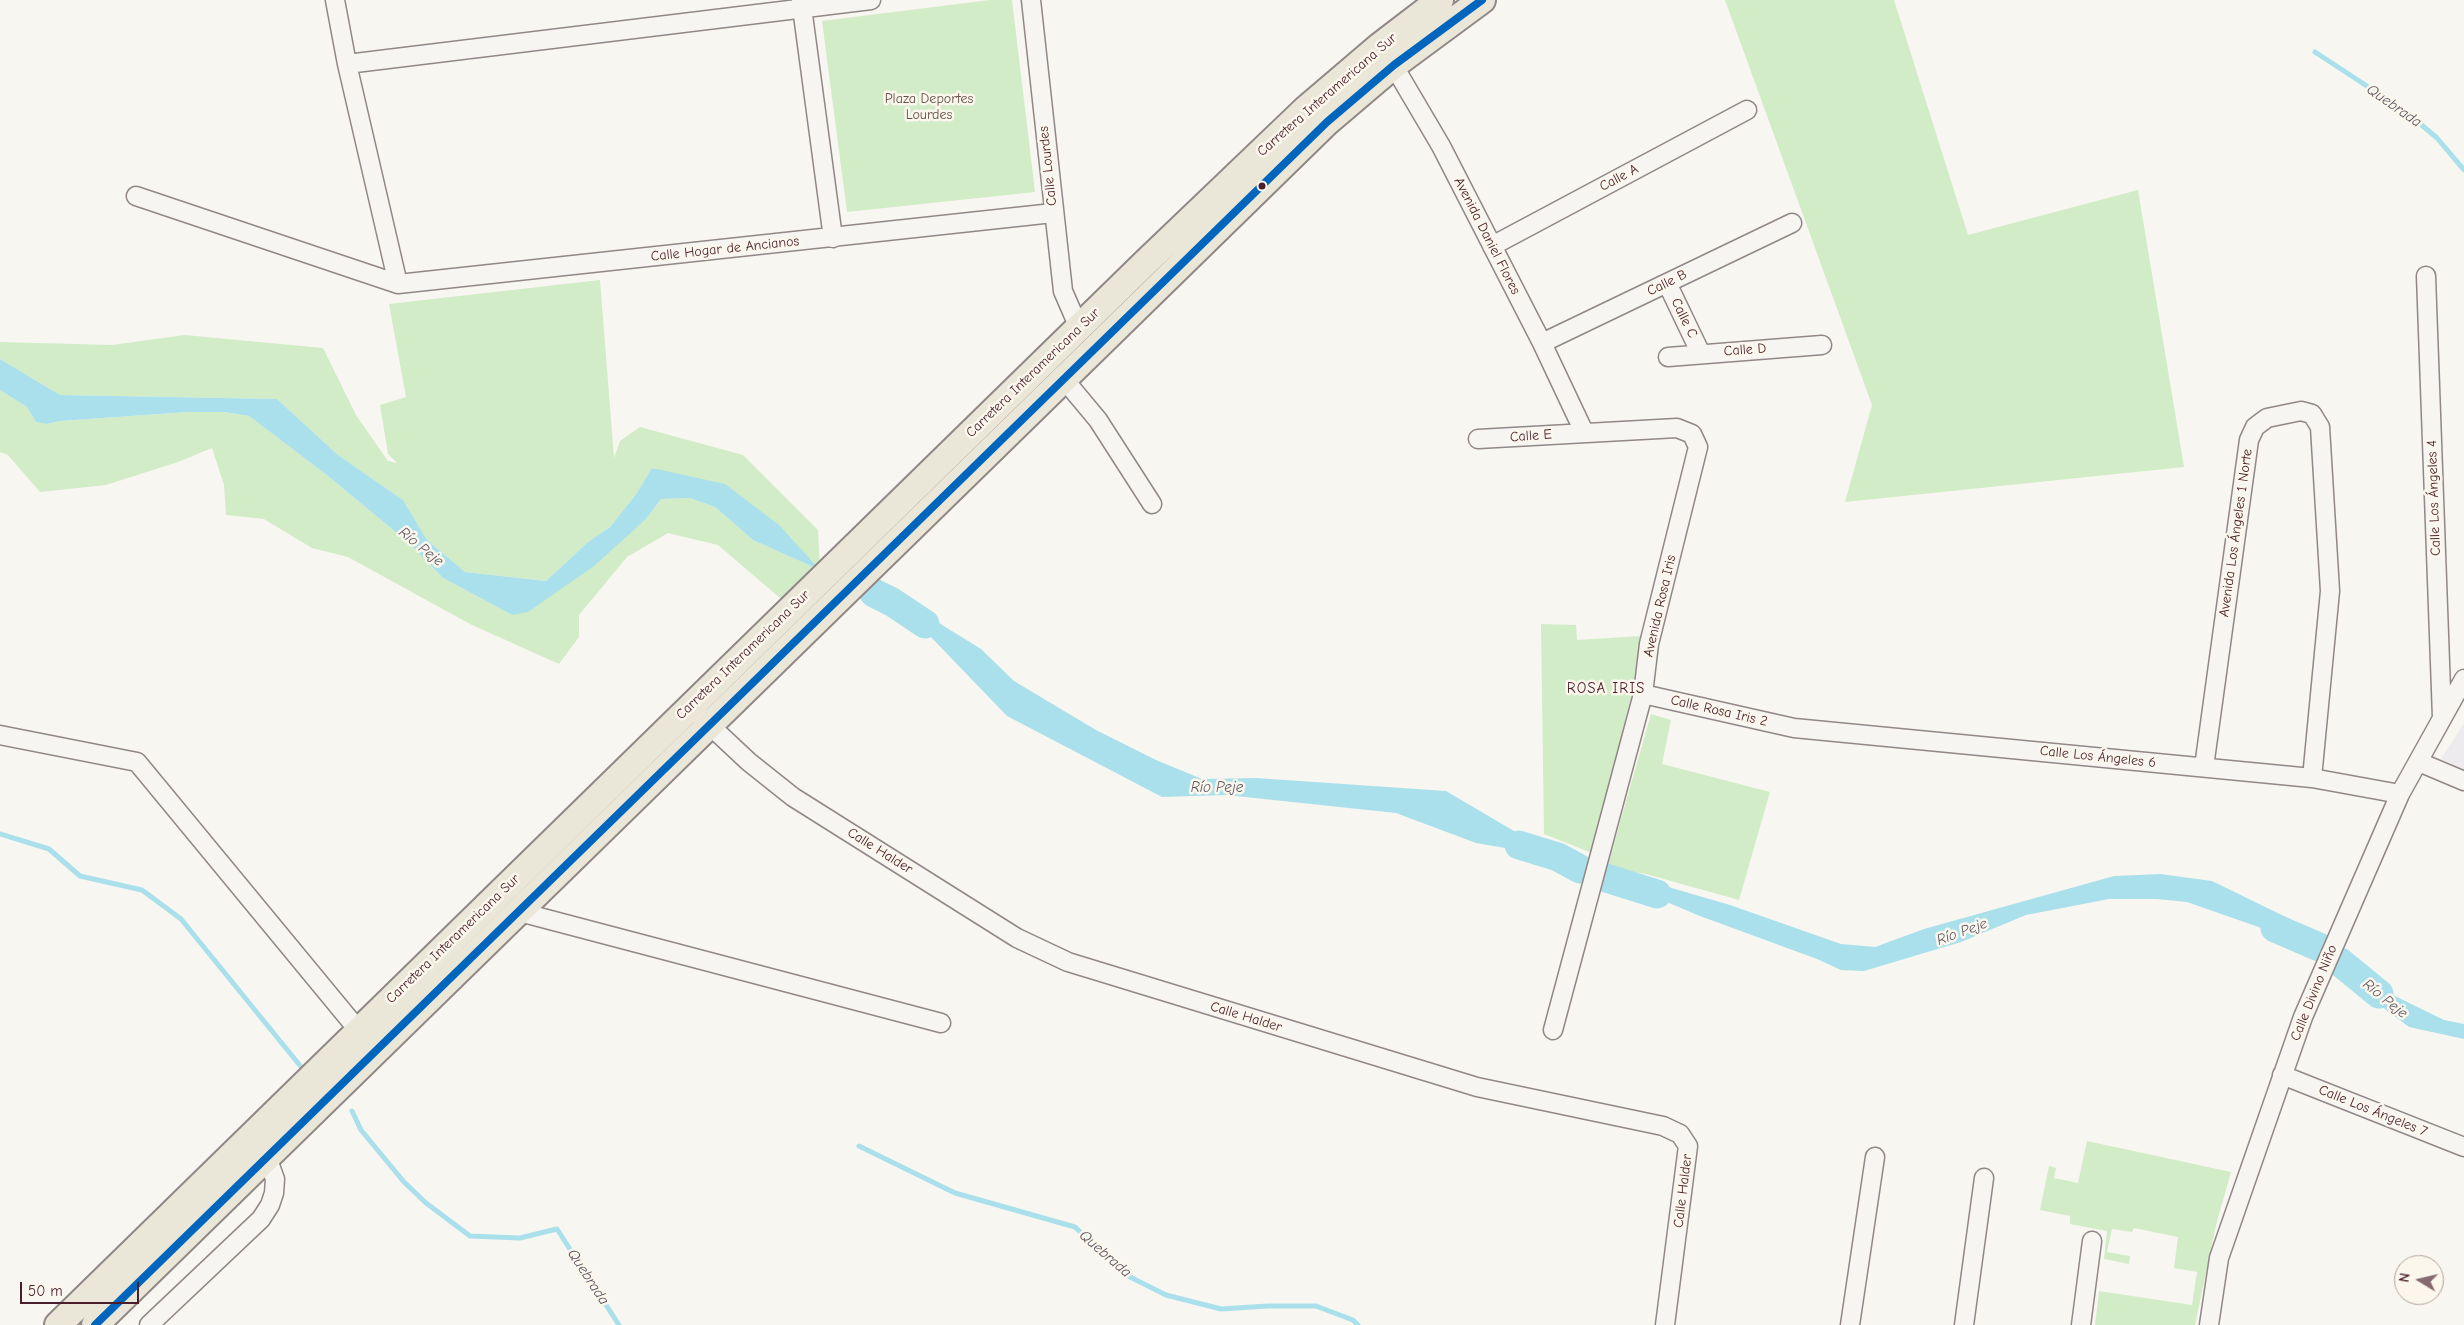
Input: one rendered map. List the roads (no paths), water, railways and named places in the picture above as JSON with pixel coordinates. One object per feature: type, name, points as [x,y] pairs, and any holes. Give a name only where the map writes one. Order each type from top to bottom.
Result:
[{"type":"highway","name":"Carretera Interamericana Sur","points":[[95,1325],[1327,122],[1440,0]]},
{"type":"highway","name":"Carretera Interamericana Sur","points":[[58,1325],[1079,328],[1305,110],[1387,56],[1482,0]]},
{"type":"street","points":[[335,0],[347,64],[398,284]]},
{"type":"street","points":[[347,64],[801,4],[871,0]]},
{"type":"street","name":"Calle Lourdes","points":[[1031,0],[1063,291],[1079,328]]},
{"type":"street","points":[[801,4],[833,238]]},
{"type":"street","name":"Avenida Daniel Flores","points":[[1387,56],[1441,146],[1542,343],[1584,432]]},
{"type":"street","name":"Calle A","points":[[1492,246],[1747,110]]},
{"type":"street","points":[[136,196],[398,284]]},
{"type":"street","name":"Calle Hogar de Ancianos","points":[[398,284],[1053,213]]},
{"type":"street","name":"Calle B","points":[[1542,343],[1792,223]]},
{"type":"street","name":"Calle Los Ángeles 4","points":[[2426,276],[2442,720]]},
{"type":"street","name":"Calle C","points":[[1667,283],[1702,354]]},
{"type":"street","points":[[1029,412],[1038,387],[1068,357],[1079,328],[1090,328],[1103,321],[1124,301],[1131,299],[1141,302]]},
{"type":"street","name":"Calle D","points":[[1668,357],[1822,345]]},
{"type":"street","points":[[1063,378],[1098,420],[1152,504]]},
{"type":"street","name":"Avenida Los Ángeles 1 Norte","points":[[2204,767],[2249,440],[2255,428],[2267,418],[2301,411],[2312,414],[2320,427],[2330,591],[2312,778]]},
{"type":"street","name":"Avenida Rosa Iris","points":[[1553,1030],[1643,694],[1649,644],[1698,447],[1692,434],[1677,428],[1584,432]]},
{"type":"street","name":"Calle E","points":[[1478,439],[1584,432]]},
{"type":"street","name":"Calle Divino Niño","points":[[2209,1325],[2219,1258],[2282,1075],[2325,964],[2400,794],[2464,679]]},
{"type":"street","name":"Calle Rosa Iris 2","points":[[1643,694],[1794,728]]},
{"type":"street","name":"Calle Halder","points":[[689,708],[710,724],[749,762],[793,796],[1017,938],[1068,962],[1477,1087],[1662,1126],[1680,1134],[1688,1146],[1665,1325]]},
{"type":"street","name":"Calle Los Ángeles 6","points":[[1794,728],[2312,778],[2400,794]]},
{"type":"street","points":[[0,735],[137,762],[359,1031]]},
{"type":"street","points":[[2419,762],[2464,781]]},
{"type":"street","points":[[516,912],[941,1023]]},
{"type":"street","name":"Calle Los Ángeles 7","points":[[2282,1075],[2464,1147]]},
{"type":"street","points":[[150,1325],[261,1219],[270,1205],[274,1193],[275,1178],[268,1157]]},
{"type":"street","points":[[1850,1325],[1875,1157]]},
{"type":"street","points":[[1964,1325],[1984,1178]]},
{"type":"street","points":[[2081,1325],[2092,1241]]},
{"type":"water","points":[[0,359],[60,395],[277,399],[338,455],[403,500],[427,540],[465,572],[546,581],[588,542],[610,527],[637,493],[652,468],[725,484],[779,525],[820,570],[753,540],[715,507],[690,498],[661,499],[646,519],[594,566],[528,612],[512,615],[443,578],[410,544],[328,476],[249,416],[224,412],[188,412],[60,421],[47,424],[36,422],[27,407],[0,390]]},
{"type":"water","points":[[892,602],[913,607],[981,649],[1014,681],[1096,730],[1156,760],[1202,779],[1256,778],[1446,791],[1558,857],[1476,843],[1396,813],[1226,795],[1162,797],[1007,716],[927,633],[900,621]]},
{"type":"water","points":[[2160,874],[2212,881],[2294,921],[2311,941],[2290,938],[2187,902],[2156,899],[2109,899],[2026,915],[1961,942],[1864,971],[1841,970],[1817,959],[1700,916],[1619,882],[1651,882],[1730,905],[1841,944],[1875,947],[1924,929],[2114,876]]},
{"type":"water","points":[[2348,969],[2399,998],[2444,1020],[2464,1024],[2464,1039],[2409,1027],[2373,1000]]},
{"type":"waterway","name":"Quebrada","points":[[2315,52],[2405,111],[2437,138],[2464,170]]},
{"type":"waterway","name":"Río Peje","points":[[874,593],[892,602],[925,624]]},
{"type":"waterway","points":[[0,834],[49,849],[80,876],[142,890],[181,919],[302,1068]]},
{"type":"waterway","name":"Río Peje","points":[[1519,845],[1558,857],[1580,869]]},
{"type":"waterway","name":"Río Peje","points":[[1606,878],[1657,894]]},
{"type":"waterway","name":"Río Peje","points":[[2275,928],[2319,947]]},
{"type":"waterway","name":"Río Peje","points":[[2340,962],[2379,994]]},
{"type":"waterway","points":[[352,1111],[361,1130],[404,1182],[426,1203],[470,1236],[520,1238],[557,1229],[619,1325]]},
{"type":"waterway","name":"Quebrada","points":[[859,1146],[955,1193],[1075,1227],[1126,1275],[1166,1295],[1221,1309],[1268,1306],[1316,1306],[1353,1320],[1358,1325]]},
{"type":"district","name":"ROSA IRIS","points":[[1606,689]]},
{"type":"park label","name":"Plaza Deportes Lourdes","points":[[929,108]]}]
